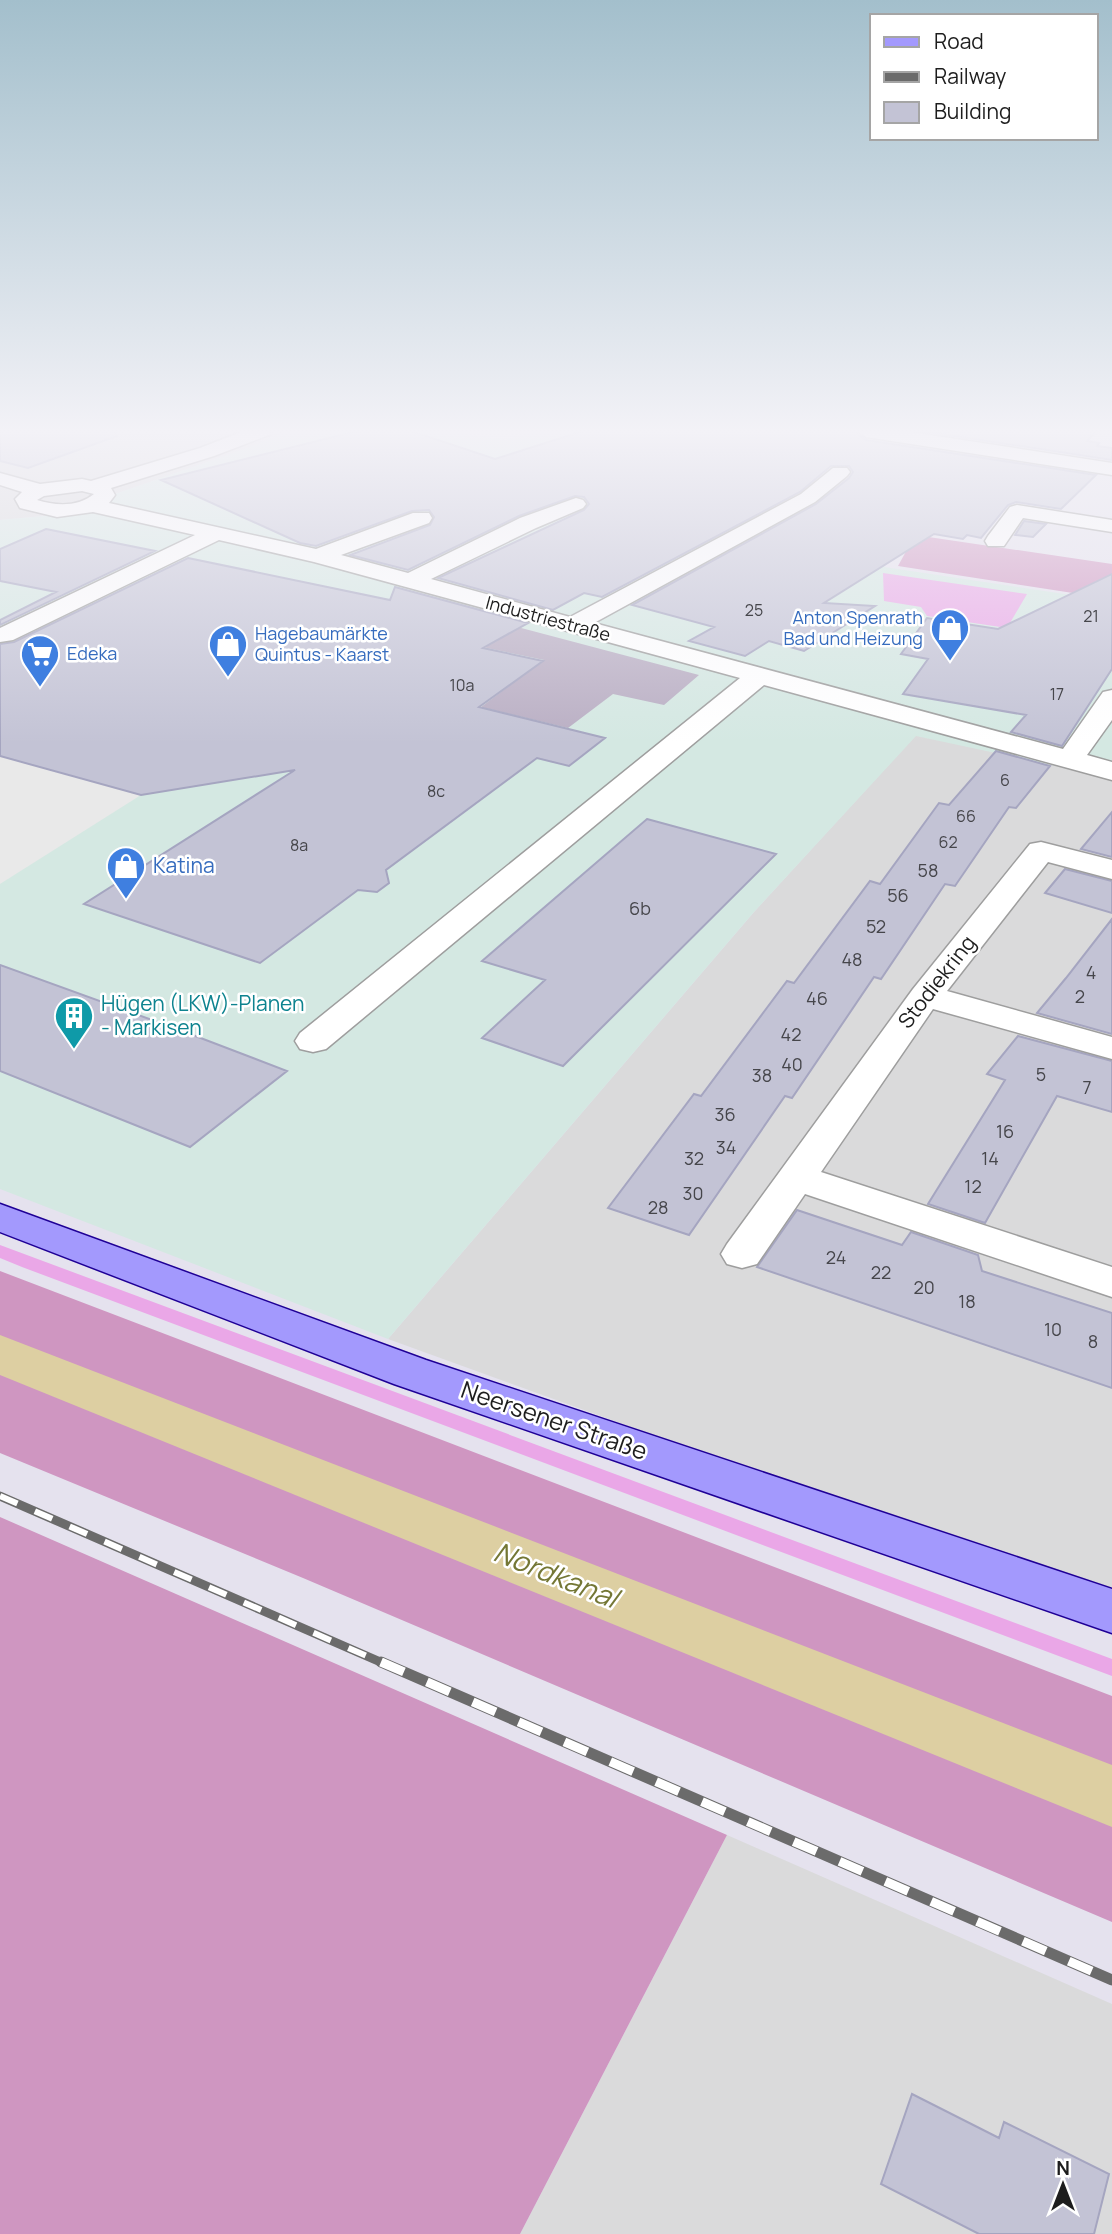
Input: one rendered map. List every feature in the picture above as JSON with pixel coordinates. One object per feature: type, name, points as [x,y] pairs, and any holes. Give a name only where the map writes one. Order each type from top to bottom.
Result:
[{"type":"main road","name":"Neersener Straße","points":[[0,1217],[410,1372],[1112,1611]]},
{"type":"street","points":[[0,635],[212,535]]},
{"type":"street","name":"Industriestraße","points":[[221,535],[318,556],[1112,771]]},
{"type":"street","points":[[318,556],[376,535]]},
{"type":"street","points":[[410,581],[503,535]]},
{"type":"street","points":[[573,625],[739,535]]},
{"type":"street","points":[[996,541],[1000,535]]},
{"type":"street","points":[[313,1041],[759,676]]},
{"type":"street","points":[[1069,760],[1112,698]]},
{"type":"street","points":[[990,739],[1000,710]]},
{"type":"street","name":"Stodiekring","points":[[743,1254],[925,996],[1041,851],[1112,870]]},
{"type":"street","points":[[925,996],[1112,1048]]},
{"type":"street","points":[[797,1178],[1112,1282]]},
{"type":"shaded area","points":[[0,535],[863,535],[897,551],[884,567],[1112,601],[1112,778],[916,736],[754,912],[388,1339],[0,1189]]},
{"type":"shaded area","points":[[915,535],[1112,564],[1112,599],[898,566]]},
{"type":"shaded area","points":[[883,573],[1027,594],[1007,628],[927,616],[921,607],[884,601]]},
{"type":"shaded area","points":[[495,621],[699,675],[664,705],[613,694],[568,728],[481,707],[544,660],[463,643]]},
{"type":"shaded area","points":[[916,735],[1112,778],[1112,1601],[388,1339],[754,912]]},
{"type":"shaded area","points":[[0,756],[8,758],[141,795],[0,884]]},
{"type":"shaded area","points":[[0,1245],[1112,1659],[1112,1676],[22,1267],[0,1258]]},
{"type":"shaded area","points":[[0,1271],[1112,1696],[1112,1922],[303,1578],[0,1453]]},
{"type":"shaded area","points":[[0,1517],[727,1835],[520,2234],[0,2234]]},
{"type":"shaded area","points":[[727,1835],[1112,2004],[1112,2234],[520,2234]]},
{"type":"building","points":[[32,535],[77,535],[155,551],[0,625],[0,620],[56,592],[0,581],[0,549]]},
{"type":"building","points":[[283,535],[345,535],[316,546]]},
{"type":"building","points":[[403,535],[479,535],[408,570],[350,555]]},
{"type":"building","points":[[530,535],[718,535],[602,597],[584,593],[553,610],[438,578]]},
{"type":"building","points":[[759,535],[932,535],[824,603],[875,606],[804,651],[769,641],[745,656],[689,641],[714,627],[632,605]]},
{"type":"building","points":[[941,535],[967,535],[963,539]]},
{"type":"building","points":[[188,558],[390,600],[395,587],[528,623],[483,648],[543,661],[479,707],[605,738],[569,766],[537,758],[386,870],[389,883],[377,892],[358,890],[260,963],[84,904],[295,770],[141,795],[0,756],[0,644],[14,642]]},
{"type":"building","points":[[1112,574],[1112,669],[1062,746],[1011,732],[1026,715],[903,694],[928,659],[901,654],[927,618],[998,629]]},
{"type":"building","points":[[996,751],[1050,766],[1016,808],[1009,807],[955,886],[945,884],[881,979],[874,977],[792,1098],[785,1096],[689,1235],[608,1208],[694,1094],[701,1096],[787,981],[794,983],[870,881],[880,884],[939,803],[949,805]]},
{"type":"building","points":[[1112,812],[1112,857],[1081,849]]},
{"type":"building","points":[[647,819],[776,854],[563,1066],[482,1038],[545,980],[482,961]]},
{"type":"building","points":[[1065,869],[1112,881],[1112,913],[1045,893]]},
{"type":"building","points":[[1112,919],[1112,1034],[1037,1013],[1066,978]]},
{"type":"building","points":[[0,965],[287,1071],[190,1147],[0,1071]]},
{"type":"building","points":[[1018,1036],[1112,1061],[1112,1112],[1057,1096],[985,1223],[928,1204],[1005,1080],[987,1074]]},
{"type":"building","points":[[797,1210],[902,1245],[911,1232],[978,1255],[982,1271],[1112,1313],[1112,1388],[757,1267]]},
{"type":"building","points":[[912,2094],[999,2138],[1004,2122],[1109,2174],[1094,2234],[979,2234],[881,2184]]},
{"type":"waterway","name":"Nordkanal","points":[[0,1354],[1112,1796]]},
{"type":"railway","points":[[0,1496],[385,1664]]},
{"type":"railway","points":[[381,1662],[1112,1980]]},
{"type":"place","name":"Anton Spenrath Bad und Heizung","points":[[950,662]]},
{"type":"place","name":"Hagebaumärkte Quintus - Kaarst","points":[[228,678]]},
{"type":"place","name":"Edeka","points":[[40,688]]},
{"type":"place","name":"Katina","points":[[126,900]]},
{"type":"place","name":"Hügen (LKW)-Planen - Markisen","points":[[74,1050]]}]
